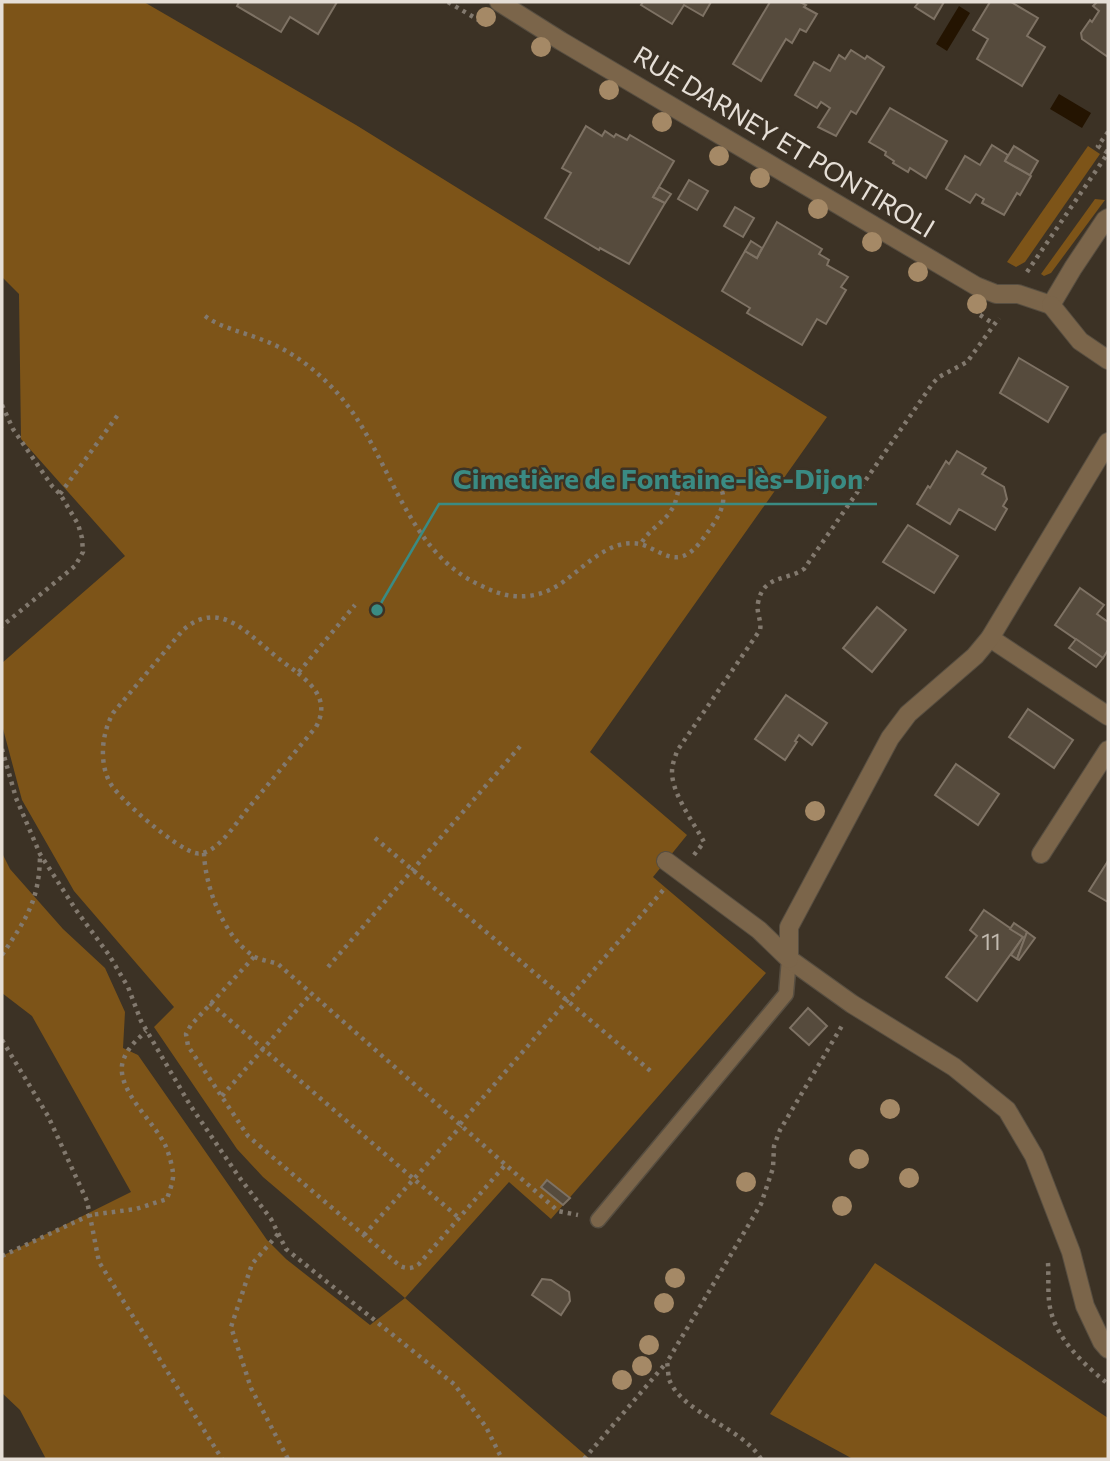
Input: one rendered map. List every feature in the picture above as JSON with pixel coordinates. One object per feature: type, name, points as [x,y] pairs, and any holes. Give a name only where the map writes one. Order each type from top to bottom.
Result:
[{"type":"street","name":"RUE DARNEY ET PONTIROLI","points":[[499,2],[976,286],[996,293],[1018,294],[1051,305]]},
{"type":"street","points":[[1108,218],[1051,305],[1080,341],[1108,360]]},
{"type":"street","points":[[789,959],[789,927],[890,738],[908,714],[975,656],[990,638],[1108,442]]},
{"type":"street","points":[[990,638],[1108,716]]},
{"type":"street","points":[[1041,854],[1108,750]]},
{"type":"street","points":[[673,866],[759,930],[789,959],[852,1004],[954,1067],[1007,1110],[1034,1156],[1071,1252],[1085,1306],[1108,1349]]},
{"type":"lane","points":[[598,1220],[786,994],[789,959]]},
{"type":"path","points":[[364,1235],[567,1000],[673,866],[704,842],[677,793],[672,779],[672,768],[677,751],[760,630],[757,609],[762,591],[772,581],[796,575],[804,569],[933,383],[967,362],[1018,294],[1028,269],[1108,153],[1098,146],[1108,132]]},
{"type":"path","points":[[205,316],[216,324],[266,341],[289,353],[315,371],[340,395],[363,427],[424,536],[446,562],[473,582],[501,594],[529,596],[543,593],[564,582],[591,560],[611,548],[627,543],[641,544],[670,557],[689,554],[717,519],[723,503],[720,487],[709,480],[694,478],[685,481],[681,484],[671,511],[641,544]]},
{"type":"path","points":[[2,405],[13,429],[78,524],[83,552],[75,566],[2,625]]},
{"type":"path","points":[[60,494],[120,412]]},
{"type":"path","points":[[298,673],[355,605]]},
{"type":"path","points":[[203,618],[218,618],[236,624],[298,673],[319,697],[322,712],[320,720],[230,830],[204,853],[193,852],[170,839],[117,792],[109,780],[103,747],[105,730],[113,713],[189,624],[203,618]]},
{"type":"path","points":[[328,967],[523,743]]},
{"type":"path","points":[[2,749],[16,798],[40,854],[128,987],[146,1031],[190,1105],[271,1219],[286,1249],[454,1384],[485,1427],[502,1459]]},
{"type":"path","points":[[375,838],[654,1074]]},
{"type":"path","points":[[204,853],[207,878],[220,915],[236,939],[254,957],[278,964],[558,1210],[598,1220]]},
{"type":"path","points":[[2,954],[33,905],[39,877],[40,854]]},
{"type":"path","points":[[254,957],[194,1020],[186,1034],[188,1046],[248,1136],[400,1266],[414,1268],[419,1264],[506,1164]]},
{"type":"path","points":[[222,1096],[311,994]]},
{"type":"path","points":[[210,1003],[459,1218]]},
{"type":"path","points":[[584,1459],[667,1362],[761,1203],[773,1167],[774,1146],[780,1130],[844,1023],[835,1017]]},
{"type":"path","points":[[2,1256],[90,1215],[136,1209],[167,1199],[174,1175],[165,1145],[134,1101],[124,1080],[122,1066],[131,1046],[146,1031]]},
{"type":"path","points":[[2,1040],[48,1116],[87,1201],[99,1262],[222,1459]]},
{"type":"path","points":[[278,1234],[253,1264],[231,1327],[251,1388],[288,1459]]},
{"type":"path","points":[[1047,1253],[1051,1311],[1061,1336],[1091,1370],[1108,1384]]},
{"type":"path","points":[[667,1362],[670,1380],[681,1398],[734,1434],[761,1459]]},
{"type":"shaded area","points":[[2,2],[144,2],[356,125],[827,417],[590,752],[687,835],[653,877],[766,973],[551,1219],[509,1182],[405,1298],[263,1177],[237,1149],[154,1027],[174,1007],[74,891],[22,800],[2,725],[2,663],[125,556],[21,439],[19,294],[2,277]]},
{"type":"shaded area","points":[[959,6],[970,13],[947,51],[936,44]]},
{"type":"shaded area","points":[[1059,94],[1091,113],[1082,128],[1050,109]]},
{"type":"shaded area","points":[[1088,146],[1100,154],[1025,262],[1016,267],[1007,262]]},
{"type":"shaded area","points":[[1095,199],[1105,200],[1051,273],[1044,276],[1041,274]]},
{"type":"shaded area","points":[[2,853],[10,869],[63,929],[105,968],[125,1012],[123,1048],[138,1055],[267,1240],[286,1259],[370,1325],[405,1298],[590,1459],[46,1459],[20,1410],[2,1393],[2,1256],[131,1192],[32,1016],[2,993]]},
{"type":"shaded area","points":[[875,1263],[1108,1418],[1108,1459],[853,1459],[770,1414]]},
{"type":"building","points":[[239,2],[337,2],[318,34],[290,17],[281,32],[237,6]]},
{"type":"building","points":[[643,2],[711,2],[703,16],[684,5],[672,24],[641,5]]},
{"type":"building","points":[[770,2],[800,2],[817,14],[806,32],[800,29],[792,43],[786,39],[761,81],[733,64]]},
{"type":"building","points":[[919,2],[944,2],[934,19],[915,7]]},
{"type":"building","points":[[990,2],[1011,2],[1038,18],[1027,36],[1045,47],[1022,86],[977,59],[988,39],[973,30]]},
{"type":"building","points":[[1097,2],[1108,2],[1108,57],[1082,39],[1081,33],[1099,11],[1093,6]]},
{"type":"building","points":[[851,50],[884,67],[856,114],[851,111],[836,136],[818,127],[830,108],[821,102],[817,108],[795,95],[814,62],[830,71],[839,55],[845,59]]},
{"type":"building","points":[[890,108],[947,141],[926,178],[910,168],[908,172],[893,163],[894,161],[885,155],[886,152],[869,142]]},
{"type":"building","points":[[586,126],[602,136],[605,131],[614,137],[616,134],[627,140],[630,135],[674,161],[653,197],[665,203],[629,264],[600,248],[599,250],[545,218],[571,173],[562,168]]},
{"type":"building","points":[[992,145],[1008,155],[1005,161],[1031,176],[1004,215],[982,203],[984,199],[976,194],[970,203],[946,189],[965,156],[980,165]]},
{"type":"building","points":[[1014,146],[1038,161],[1030,175],[1005,161]]},
{"type":"building","points":[[689,180],[708,191],[697,210],[678,199]]},
{"type":"building","points":[[659,187],[671,194],[665,203],[653,197]]},
{"type":"building","points":[[735,207],[754,218],[743,237],[724,226]]},
{"type":"building","points":[[777,222],[822,249],[819,254],[829,260],[827,265],[848,277],[841,287],[846,290],[826,324],[817,319],[802,345],[747,313],[750,308],[722,291],[745,251],[757,258]]},
{"type":"building","points":[[751,241],[762,248],[757,258],[745,251]]},
{"type":"building","points":[[1019,358],[1068,387],[1048,422],[1000,393]]},
{"type":"building","points":[[957,451],[986,468],[982,474],[1004,487],[1007,499],[1003,506],[1007,509],[995,530],[959,509],[950,524],[917,504],[946,461],[949,464]]},
{"type":"building","points":[[908,525],[958,556],[934,593],[883,562]]},
{"type":"building","points":[[1080,588],[1104,605],[1097,614],[1108,622],[1108,650],[1103,658],[1055,625]]},
{"type":"building","points":[[877,607],[906,630],[872,672],[843,648]]},
{"type":"building","points":[[1076,639],[1103,658],[1096,667],[1069,648]]},
{"type":"building","points":[[786,695],[827,723],[812,745],[799,735],[785,760],[755,739]]},
{"type":"building","points":[[1028,709],[1073,740],[1054,768],[1009,737]]},
{"type":"building","points":[[956,764],[999,794],[978,825],[935,795]]},
{"type":"building","points":[[1108,861],[1108,902],[1089,891]]},
{"type":"building","points":[[984,910],[1023,937],[977,1001],[946,977],[977,936],[970,930]]},
{"type":"building","points":[[1014,923],[1027,932],[1017,959],[1011,955],[1023,937],[1010,929]]},
{"type":"building","points":[[1027,932],[1035,938],[1019,960],[1017,959]]},
{"type":"building","points":[[808,1008],[827,1026],[809,1045],[790,1028]]},
{"type":"building","points":[[547,1180],[570,1198],[563,1205],[541,1187]]},
{"type":"building","points":[[542,1279],[551,1280],[569,1292],[570,1301],[561,1315],[532,1295]]},
{"type":"place","name":"Cimetière de Fontaine-lès-Dijon","points":[[377,610]]}]
